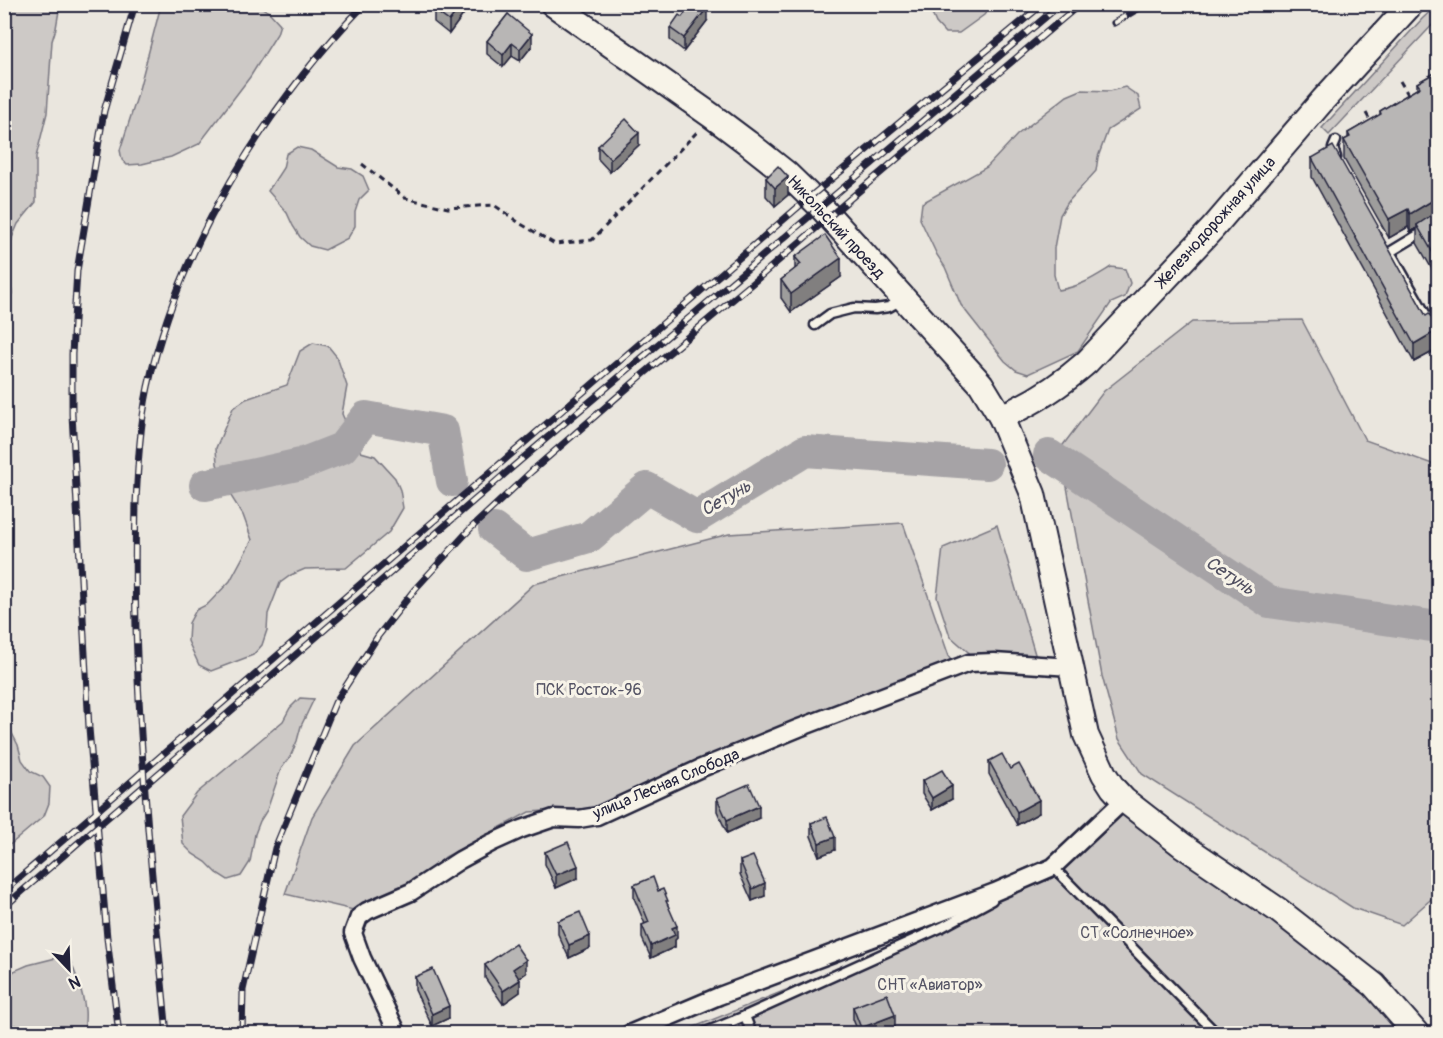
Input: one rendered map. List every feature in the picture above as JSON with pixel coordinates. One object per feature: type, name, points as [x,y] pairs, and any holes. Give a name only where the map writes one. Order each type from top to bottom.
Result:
[{"type":"main road","name":"Никольский проезд","points":[[553,4],[712,116],[787,174],[811,196],[981,384],[1001,417],[1033,494],[1086,735],[1113,788],[1124,800],[1182,845],[1278,910],[1374,985],[1417,1034]]},
{"type":"main road","name":"Железнодорожная улица","points":[[1001,417],[1051,391],[1087,362],[1213,228],[1323,100],[1411,4]]},
{"type":"street","name":"улица Лесная Слобода","points":[[398,1034],[362,958],[353,933],[359,917],[367,910],[411,892],[460,860],[522,829],[554,818],[579,819],[597,816],[699,769],[969,663],[994,662],[1071,667]]},
{"type":"street","points":[[629,1034],[719,996],[995,892],[1053,867],[1124,800]]},
{"type":"lane","points":[[1336,141],[1333,148],[1341,167]]},
{"type":"lane","points":[[1390,252],[1438,223]]},
{"type":"lane","points":[[1384,242],[1438,336]]},
{"type":"lane","points":[[815,325],[830,314],[854,308],[889,307],[903,298]]},
{"type":"lane","points":[[701,1034],[942,927],[1053,867],[1217,1034]]},
{"type":"lane","points":[[745,1016],[752,1034]]},
{"type":"path","points":[[1434,50],[1438,58]]},
{"type":"path","points":[[1400,81],[1411,100]]},
{"type":"path","points":[[1366,113],[1372,123]]},
{"type":"path","points":[[362,164],[405,198],[448,208],[494,205],[555,244],[592,240],[712,116]]},
{"type":"green space","points":[[5,4],[60,5],[52,41],[47,113],[36,157],[36,202],[18,224],[12,238],[7,264],[12,293],[5,315],[4,85],[6,83],[4,77]]},
{"type":"green space","points":[[161,5],[258,5],[280,24],[277,34],[250,77],[199,144],[171,157],[127,165],[122,160],[120,150],[137,97]]},
{"type":"green space","points":[[928,5],[992,5],[984,15],[959,33],[945,33],[936,23]]},
{"type":"green space","points":[[1437,5],[1438,19],[1329,135],[1322,128]]},
{"type":"green space","points":[[1125,87],[1138,96],[1141,109],[1108,130],[1098,157],[1096,171],[1068,202],[1060,215],[1054,248],[1054,275],[1058,290],[1080,284],[1111,267],[1125,269],[1130,283],[1125,297],[1111,303],[1078,351],[1028,374],[1016,370],[1005,361],[961,305],[945,267],[920,219],[922,203],[987,167],[1017,135],[1067,96],[1081,90],[1110,91]]},
{"type":"green space","points":[[297,147],[311,150],[338,167],[352,169],[363,176],[369,190],[359,200],[355,212],[355,226],[348,238],[325,250],[310,246],[300,237],[287,213],[268,191],[283,168],[286,154]]},
{"type":"green space","points":[[1302,320],[1365,440],[1438,466],[1436,594],[1438,596],[1438,893],[1402,925],[1353,908],[1142,774],[1119,739],[1102,676],[1060,449],[1104,391],[1192,322]]},
{"type":"green space","points":[[313,343],[328,346],[337,357],[347,386],[342,414],[361,452],[375,456],[395,478],[403,508],[389,532],[346,568],[305,569],[280,583],[268,614],[267,630],[262,645],[253,655],[211,671],[199,665],[188,641],[189,623],[196,610],[208,604],[230,581],[252,540],[243,515],[229,493],[217,464],[216,448],[233,408],[246,399],[287,385],[300,351]]},
{"type":"green space","name":"ПСК Росток-96","points":[[903,523],[953,668],[609,807],[529,812],[445,857],[420,881],[362,912],[285,894],[312,817],[355,746],[534,584],[729,534]]},
{"type":"green space","points":[[997,525],[1037,661],[975,658],[950,636],[937,597],[943,548]]},
{"type":"green space","points":[[300,698],[314,699],[290,757],[281,769],[267,810],[260,821],[250,862],[241,876],[228,880],[183,844],[180,816],[197,793],[283,721],[290,708]]},
{"type":"green space","points":[[4,718],[18,745],[22,760],[30,771],[43,777],[50,787],[49,803],[44,816],[5,849]]},
{"type":"green space","name":"СТ «Солнечное»","points":[[1124,800],[1417,1034],[677,1034],[942,927],[1054,874]]},
{"type":"green space","points":[[68,955],[82,996],[85,1033],[26,1033],[26,1029],[15,1025],[5,1033],[5,981],[14,971],[28,965]]},
{"type":"building","points":[[438,4],[462,4],[449,21],[434,10]]},
{"type":"building","points":[[692,4],[702,4],[707,8],[684,38],[670,28],[679,15],[682,17]]},
{"type":"building","points":[[508,14],[532,34],[520,49],[512,43],[503,55],[487,41]]},
{"type":"building","points":[[1438,71],[1438,199],[1410,214],[1408,209],[1389,219],[1344,140],[1350,137],[1348,133],[1381,114],[1380,111],[1420,87],[1417,83]]},
{"type":"building","points":[[626,119],[639,133],[610,159],[598,146]]},
{"type":"building","points":[[1333,146],[1426,316],[1429,314],[1435,323],[1438,323],[1438,330],[1414,344],[1312,158]]},
{"type":"building","points":[[778,166],[788,177],[775,188],[766,178]]},
{"type":"building","points":[[1438,211],[1438,257],[1436,258],[1417,225]]},
{"type":"building","points":[[825,235],[841,258],[791,294],[781,280],[801,264],[795,257]]},
{"type":"building","points":[[1002,754],[1010,769],[1019,764],[1039,800],[1017,812],[989,761]]},
{"type":"building","points":[[942,770],[952,786],[932,798],[922,781]]},
{"type":"building","points":[[749,784],[759,806],[727,820],[717,798]]},
{"type":"building","points":[[827,817],[835,837],[819,843],[811,823]]},
{"type":"building","points":[[568,842],[578,866],[556,875],[545,852]]},
{"type":"building","points":[[753,856],[765,883],[752,889],[740,861]]},
{"type":"building","points":[[653,877],[658,891],[663,889],[677,926],[672,928],[675,935],[651,946],[642,925],[649,922],[634,885]]},
{"type":"building","points":[[580,912],[590,936],[569,945],[558,921]]},
{"type":"building","points":[[515,944],[526,960],[513,969],[520,980],[503,991],[485,965]]},
{"type":"building","points":[[433,969],[449,1006],[432,1014],[415,977]]},
{"type":"building","points":[[887,994],[895,1015],[861,1028],[853,1007]]},
{"type":"waterway","name":"Сетунь","points":[[205,485],[301,464],[342,448],[366,417],[443,431],[452,481]]},
{"type":"waterway","name":"Сетунь","points":[[494,529],[527,555],[589,537],[647,488],[697,517],[805,451],[987,464]]},
{"type":"waterway","name":"Сетунь","points":[[1049,455],[1269,602],[1438,627]]},
{"type":"railway","points":[[119,1034],[107,938],[89,728],[72,414],[72,354],[77,271],[104,111],[135,4]]},
{"type":"railway","points":[[167,1034],[144,780],[136,628],[136,502],[145,401],[162,334],[181,282],[204,231],[231,181],[293,87],[365,4]]},
{"type":"railway","points":[[4,891],[811,196],[1043,4]]},
{"type":"railway","points":[[4,907],[522,459],[1061,4]]},
{"type":"railway","points":[[242,1034],[243,990],[275,848],[335,703],[378,636],[415,589],[471,528],[532,471],[1080,4]]},
{"type":"railway","points":[[1114,23],[1146,4]]},
{"type":"park label","name":"СНТ «Авиатор»","points":[[930,985]]}]
